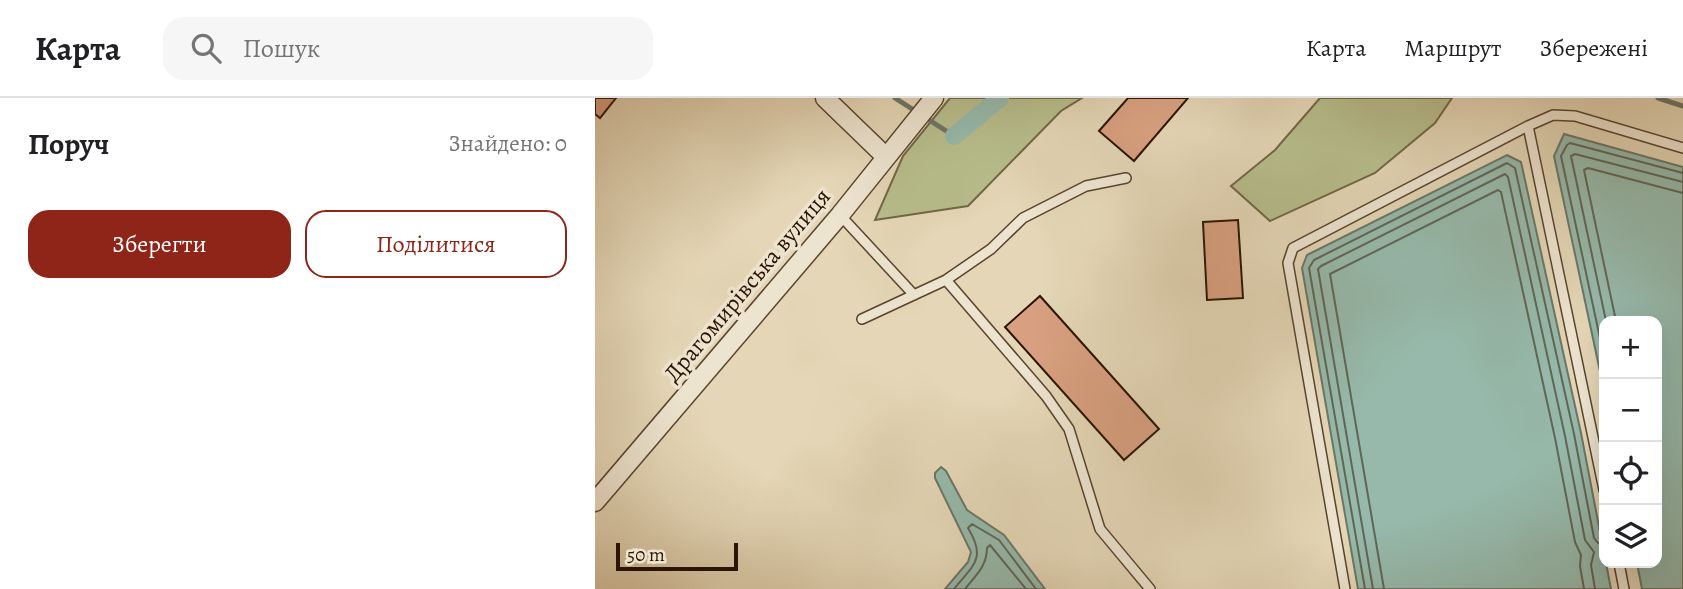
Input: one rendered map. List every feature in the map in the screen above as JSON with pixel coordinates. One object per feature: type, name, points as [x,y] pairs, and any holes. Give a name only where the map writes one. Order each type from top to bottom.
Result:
[{"type":"street","points":[[825,98],[886,157]]},
{"type":"street","name":"Драгомирівська вулиця","points":[[595,502],[840,215],[934,98]]},
{"type":"lane","points":[[1345,589],[1289,263],[1293,248],[1553,115],[1575,116],[1683,148]]},
{"type":"lane","points":[[1528,126],[1599,466]]},
{"type":"lane","points":[[862,319],[946,280],[991,249],[1023,218],[1086,186],[1126,178]]},
{"type":"lane","points":[[840,215],[914,295]]},
{"type":"lane","points":[[946,280],[1046,396],[1069,429],[1100,528],[1150,589]]},
{"type":"lane","points":[[1620,568],[1624,589]]},
{"type":"green space","points":[[950,98],[1082,98],[1061,111],[968,206],[875,220],[903,156]]},
{"type":"green space","points":[[1320,98],[1452,98],[1435,123],[1375,173],[1270,221],[1231,186],[1275,150]]},
{"type":"water","points":[[1564,134],[1683,167],[1683,589],[1642,589],[1638,568],[1662,568],[1662,316],[1599,316],[1599,367],[1554,156]]},
{"type":"water","points":[[1507,155],[1521,162],[1599,527],[1599,568],[1607,568],[1611,589],[1358,589],[1302,268],[1307,255]]},
{"type":"water","points":[[941,467],[946,471],[967,510],[1004,535],[1045,589],[945,589],[968,562],[971,552],[935,478],[935,473]]},
{"type":"building","points":[[595,98],[616,98],[600,118],[595,114]]},
{"type":"building","points":[[1128,98],[1188,98],[1134,161],[1099,131]]},
{"type":"building","points":[[1238,220],[1243,298],[1207,300],[1203,222]]},
{"type":"building","points":[[1040,296],[1159,429],[1124,460],[1005,327]]},
{"type":"waterway","points":[[895,98],[954,136]]},
{"type":"waterway","points":[[954,136],[1000,98]]},
{"type":"waterway","points":[[1658,98],[1683,106]]}]
